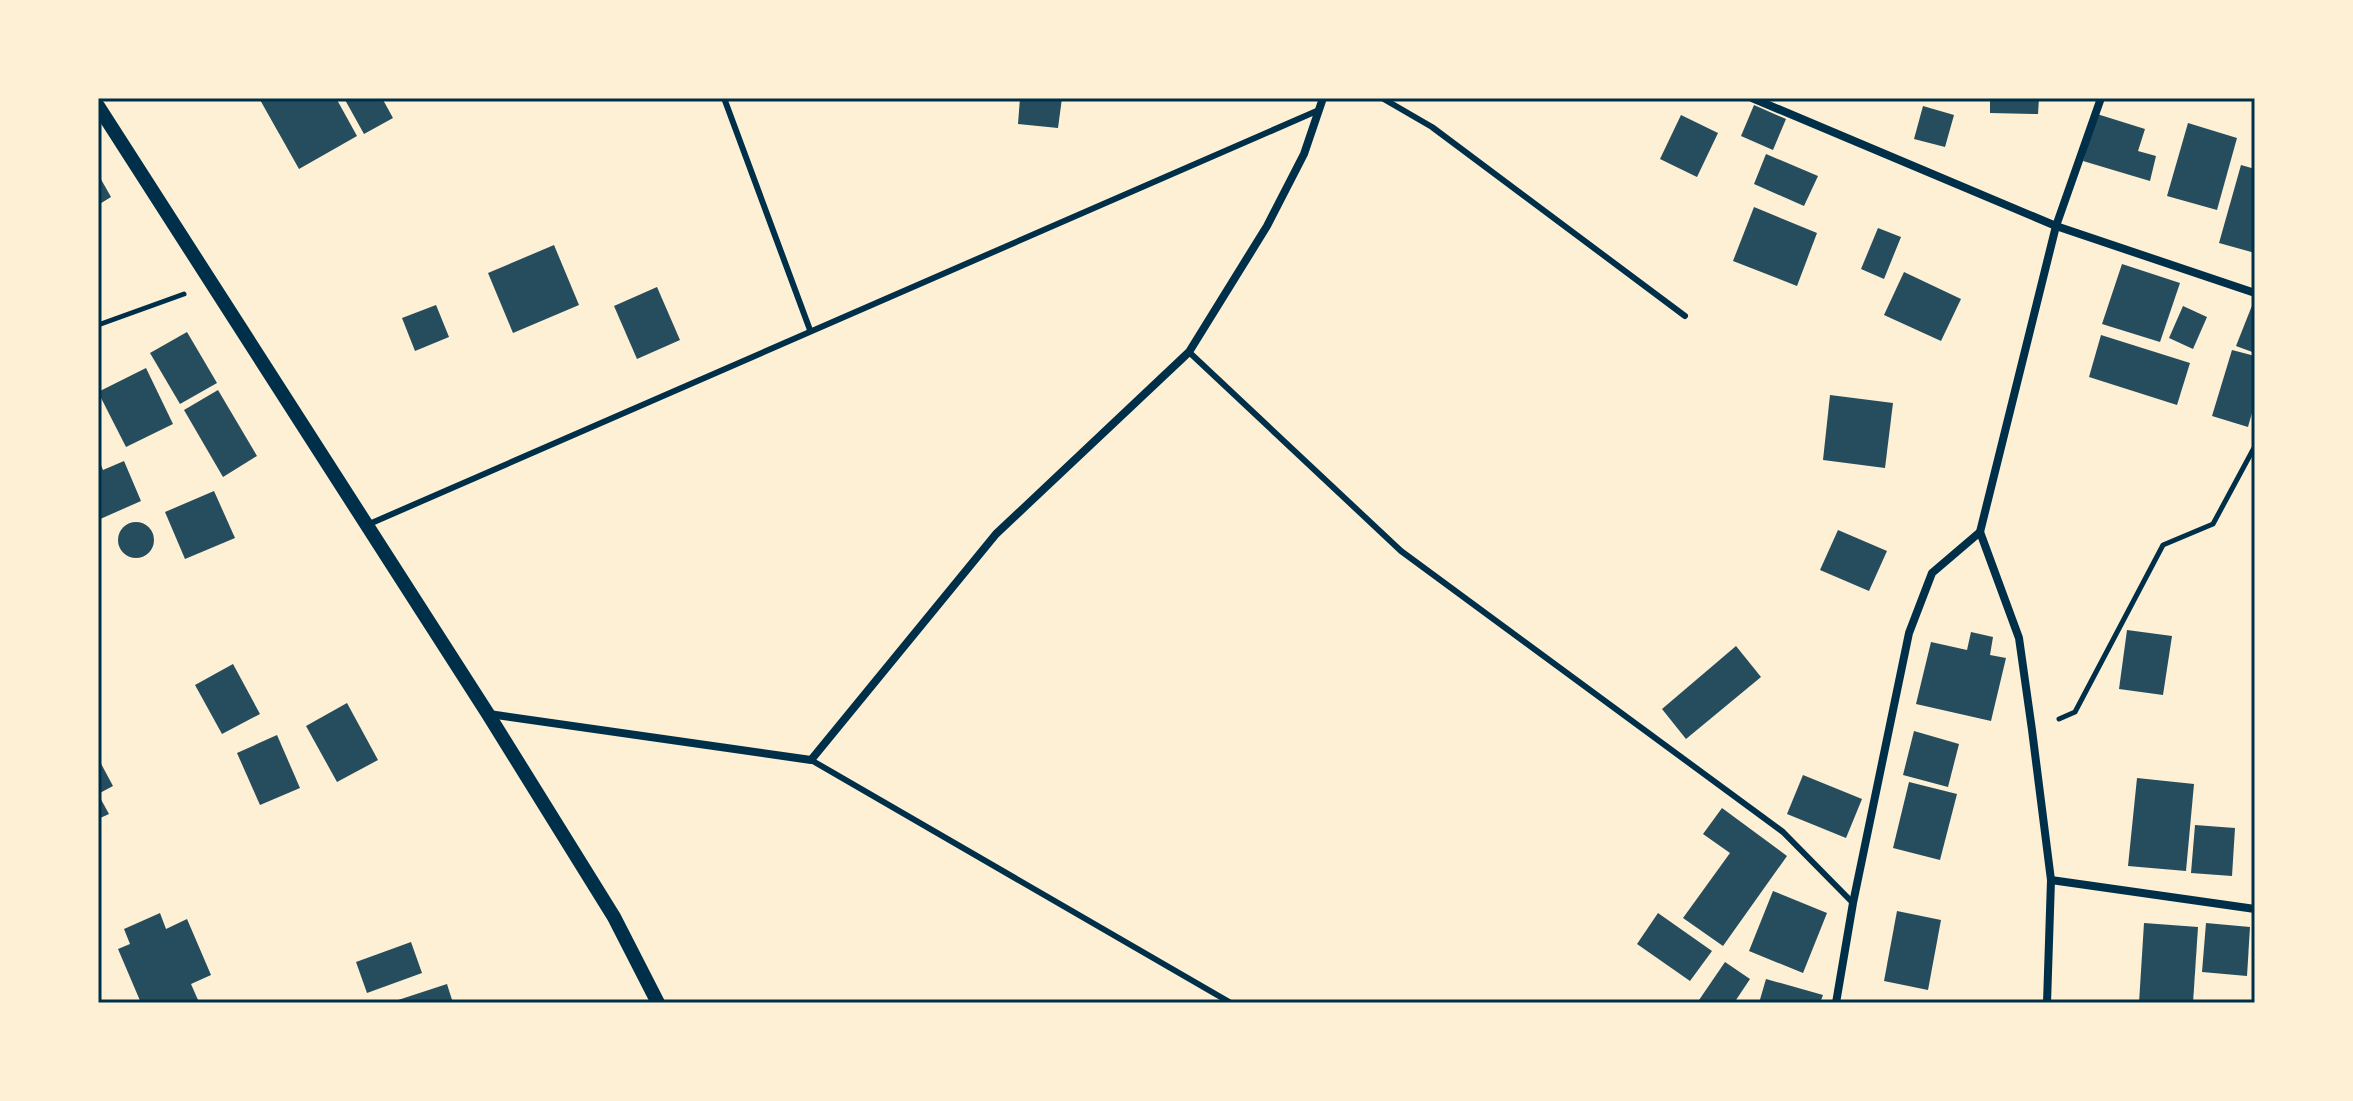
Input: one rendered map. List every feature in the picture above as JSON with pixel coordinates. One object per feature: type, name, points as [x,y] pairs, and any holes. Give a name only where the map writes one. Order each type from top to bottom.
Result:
[{"type":"street","points":[[488,714],[811,760],[996,534],[1189,352],[1267,226],[1304,154],[1323,98]]},
{"type":"street","points":[[1752,98],[2056,226],[2255,293]]},
{"type":"street","points":[[2047,1003],[2051,880],[2019,638],[1980,532],[2056,226],[2101,98]]},
{"type":"street","points":[[98,106],[488,714],[614,917],[658,1003]]},
{"type":"street","points":[[1836,1003],[1853,903],[1909,633],[1932,573],[1980,532]]},
{"type":"street","points":[[2051,880],[2255,909]]},
{"type":"lane","points":[[724,98],[810,330]]},
{"type":"lane","points":[[1382,98],[1432,127],[1685,316]]},
{"type":"lane","points":[[367,525],[1319,110]]},
{"type":"lane","points":[[1189,352],[1401,551],[1783,832],[1853,903]]},
{"type":"lane","points":[[811,760],[1231,1003]]},
{"type":"path","points":[[98,325],[212,284]]},
{"type":"path","points":[[2032,730],[2075,712],[2163,545],[2213,524],[2255,446]]},
{"type":"building","points":[[259,98],[336,98],[357,136],[299,169]]},
{"type":"building","points":[[344,98],[382,98],[393,118],[364,134]]},
{"type":"building","points":[[1020,98],[1062,98],[1058,128],[1018,124]]},
{"type":"building","points":[[1990,98],[2039,98],[2038,114],[1990,113]]},
{"type":"building","points":[[1754,105],[1786,119],[1773,150],[1741,136]]},
{"type":"building","points":[[1923,106],[1954,115],[1945,147],[1914,139]]},
{"type":"building","points":[[2097,114],[2145,129],[2138,151],[2156,156],[2150,181],[2083,161]]},
{"type":"building","points":[[1681,115],[1718,133],[1697,177],[1660,159]]},
{"type":"building","points":[[2188,123],[2237,138],[2217,210],[2167,196]]},
{"type":"building","points":[[1766,154],[1818,176],[1804,206],[1754,184]]},
{"type":"building","points":[[2241,165],[2255,169],[2255,253],[2219,243]]},
{"type":"building","points":[[98,174],[111,197],[98,205]]},
{"type":"building","points":[[1754,207],[1817,233],[1797,286],[1733,261]]},
{"type":"building","points":[[1878,228],[1901,237],[1884,279],[1861,269]]},
{"type":"building","points":[[554,245],[579,305],[513,333],[488,273]]},
{"type":"building","points":[[2122,264],[2180,283],[2160,342],[2102,324]]},
{"type":"building","points":[[1904,272],[1961,299],[1941,341],[1884,315]]},
{"type":"building","points":[[657,287],[680,340],[637,359],[614,306]]},
{"type":"building","points":[[2255,298],[2255,353],[2236,346]]},
{"type":"building","points":[[436,305],[449,337],[415,351],[402,318]]},
{"type":"building","points":[[2183,306],[2207,317],[2193,349],[2169,338]]},
{"type":"building","points":[[187,332],[217,383],[180,404],[150,353]]},
{"type":"building","points":[[2101,335],[2190,363],[2177,405],[2089,377]]},
{"type":"building","points":[[2232,350],[2255,356],[2255,402],[2248,427],[2212,416]]},
{"type":"building","points":[[146,368],[173,424],[126,447],[98,392]]},
{"type":"building","points":[[218,390],[257,456],[223,477],[184,410]]},
{"type":"building","points":[[1830,395],[1893,403],[1885,468],[1823,460]]},
{"type":"building","points":[[98,458],[103,470],[124,461],[141,501],[98,520]]},
{"type":"building","points":[[214,491],[235,538],[185,559],[165,512]]},
{"type":"building","points":[[136,522],[149,527],[154,540],[149,553],[136,558],[123,553],[118,540],[123,527]]},
{"type":"building","points":[[1838,530],[1887,551],[1869,591],[1820,570]]},
{"type":"building","points":[[2127,630],[2172,636],[2163,695],[2119,689]]},
{"type":"building","points":[[1971,632],[1993,637],[1990,655],[2006,658],[1991,721],[1916,704],[1931,642],[1967,650]]},
{"type":"building","points":[[1736,646],[1761,677],[1686,739],[1662,709]]},
{"type":"building","points":[[233,664],[260,714],[222,734],[195,685]]},
{"type":"building","points":[[347,703],[378,760],[337,782],[306,726]]},
{"type":"building","points":[[1914,731],[1959,744],[1948,787],[1903,775]]},
{"type":"building","points":[[277,735],[300,788],[260,805],[237,753]]},
{"type":"building","points":[[98,758],[113,786],[98,794]]},
{"type":"building","points":[[1803,775],[1862,799],[1846,838],[1787,814]]},
{"type":"building","points":[[2137,778],[2194,784],[2186,871],[2128,866]]},
{"type":"building","points":[[1909,782],[1957,794],[1940,860],[1893,848]]},
{"type":"building","points":[[98,794],[109,814],[98,819]]},
{"type":"building","points":[[1722,808],[1787,856],[1723,946],[1683,918],[1730,853],[1703,834]]},
{"type":"building","points":[[2195,825],[2235,828],[2232,876],[2191,873]]},
{"type":"building","points":[[1773,891],[1827,913],[1803,973],[1749,951]]},
{"type":"building","points":[[1897,911],[1941,920],[1928,990],[1884,981]]},
{"type":"building","points":[[160,913],[166,929],[187,919],[211,975],[191,984],[198,1000],[191,1003],[156,1003],[154,1000],[141,1003],[118,949],[130,944],[124,929]]},
{"type":"building","points":[[1658,913],[1712,951],[1690,981],[1637,944]]},
{"type":"building","points":[[2144,923],[2198,927],[2193,1003],[2139,1003]]},
{"type":"building","points":[[2206,923],[2250,927],[2247,976],[2202,972]]},
{"type":"building","points":[[411,942],[422,973],[367,993],[356,962]]},
{"type":"building","points":[[1725,962],[1750,979],[1734,1003],[1697,1003]]},
{"type":"building","points":[[1766,979],[1823,995],[1820,1003],[1759,1003]]},
{"type":"building","points":[[447,984],[453,1003],[392,1003],[392,1002]]}]
